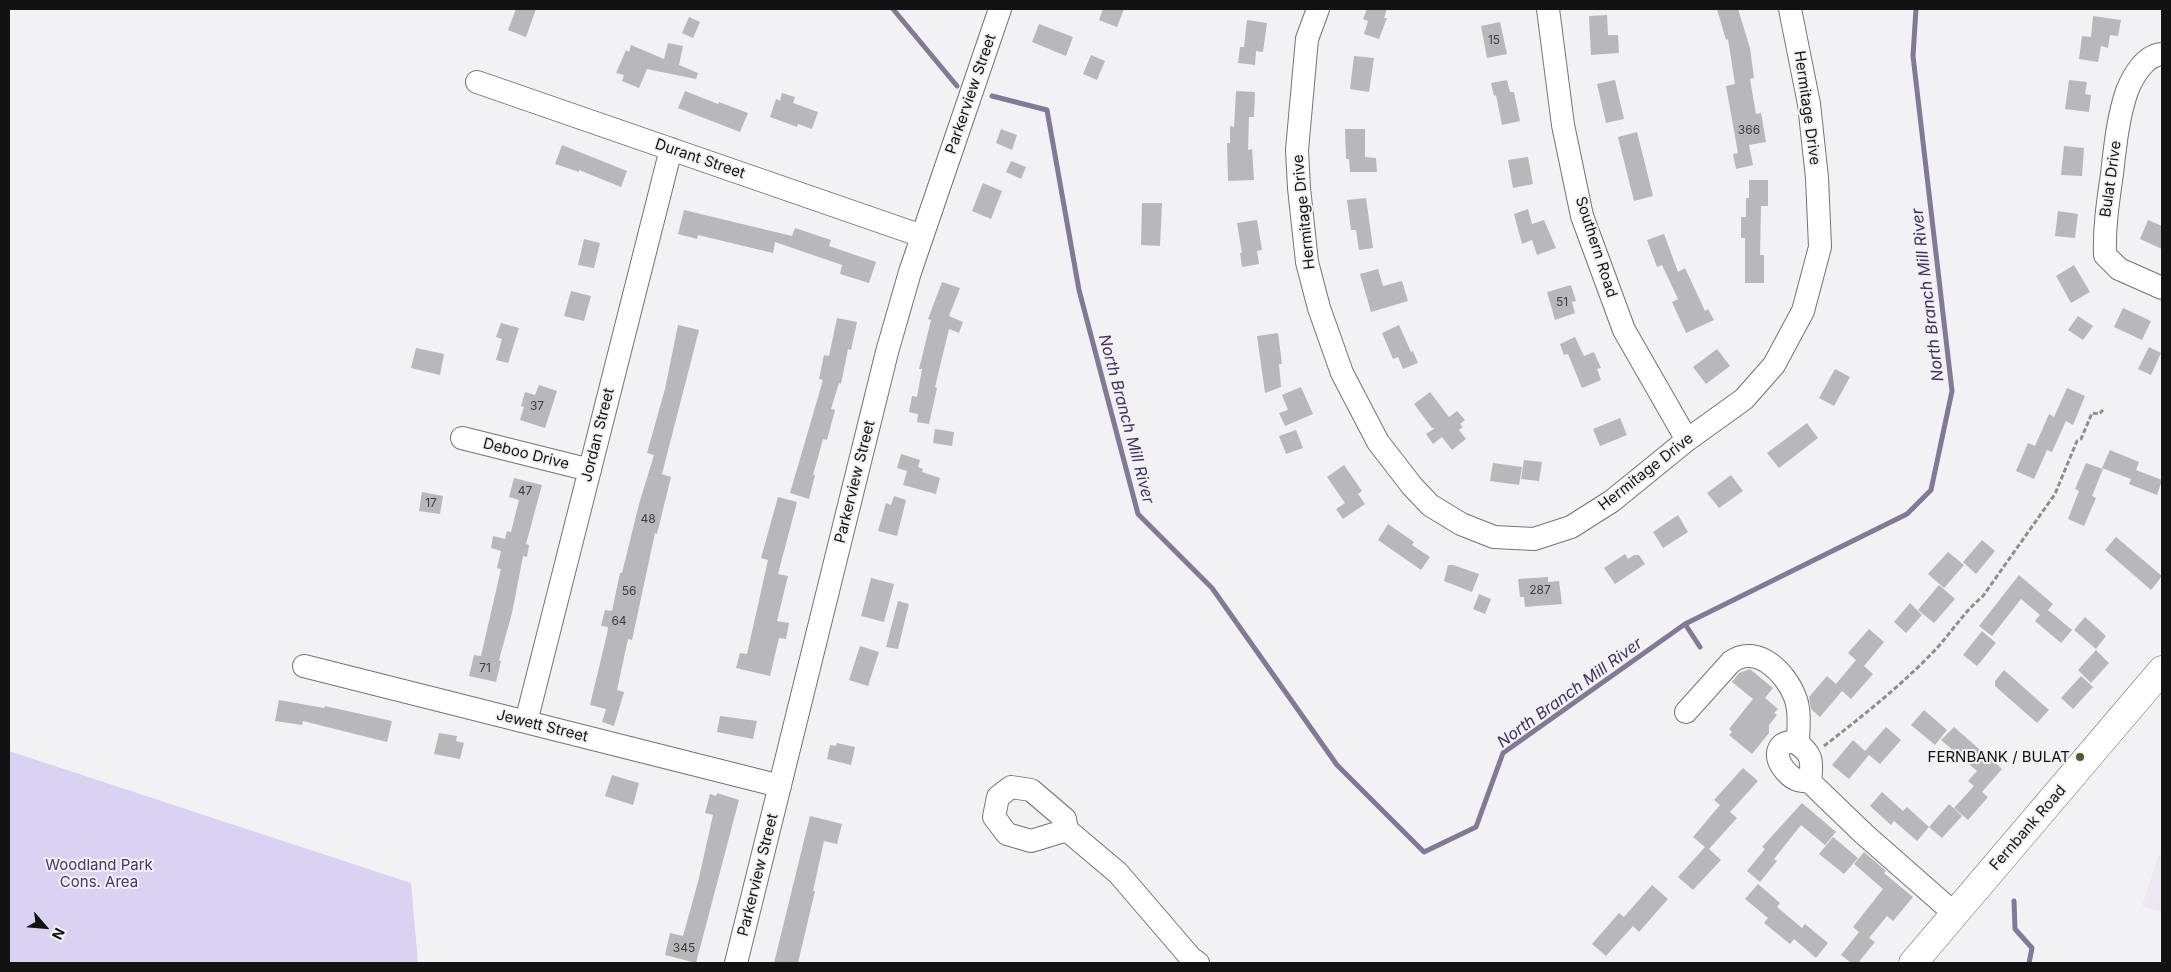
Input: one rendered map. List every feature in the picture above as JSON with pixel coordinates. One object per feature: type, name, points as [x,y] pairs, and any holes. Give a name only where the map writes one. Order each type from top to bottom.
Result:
[{"type":"main road","name":"Fernbank Road","points":[[1913,963],[2162,670]]},
{"type":"street","name":"Parkerview Street","points":[[736,963],[887,352],[922,236],[1000,9]]},
{"type":"street","name":"Hermitage Drive","points":[[1318,9],[1307,39],[1297,150],[1299,188],[1306,262],[1319,308],[1342,373],[1378,442],[1412,486],[1430,505],[1460,524],[1494,537],[1534,539],[1571,527],[1612,501],[1687,440],[1744,398],[1774,365],[1803,311],[1820,247],[1817,178],[1809,104],[1790,9]]},
{"type":"street","name":"Southern Road","points":[[1548,9],[1563,125],[1582,216],[1624,330],[1687,440]]},
{"type":"street","name":"Bulat Drive","points":[[2162,54],[2155,55],[2140,67],[2127,90],[2117,136],[2104,234],[2106,255],[2119,268],[2162,288]]},
{"type":"street","name":"Durant Street","points":[[478,82],[922,236]]},
{"type":"street","name":"Jordan Street","points":[[526,722],[671,149]]},
{"type":"street","name":"Deboo Drive","points":[[462,438],[590,470]]},
{"type":"street","points":[[1686,712],[1738,657],[1750,655],[1760,657],[1785,678],[1796,699],[1810,782],[1864,834],[1955,914]]},
{"type":"street","name":"Jewett Street","points":[[304,666],[780,786]]},
{"type":"street","points":[[1804,751],[1794,741],[1782,745],[1778,751],[1779,760],[1784,771],[1796,780],[1810,782]]},
{"type":"street","points":[[1067,830],[1118,872],[1191,958],[1198,963]]},
{"type":"path","points":[[1804,751],[1872,709],[1938,647],[1972,606],[1983,596],[2055,494],[2077,441],[2081,439],[2092,413],[2099,414],[2103,410]]},
{"type":"shaded area","points":[[2162,852],[2162,912],[2142,906],[2158,857]]},
{"type":"green space","name":"Woodland Park Cons. Area","points":[[9,751],[411,883],[418,963],[9,963]]},
{"type":"building","points":[[516,9],[536,9],[526,37],[508,30]]},
{"type":"building","points":[[1103,9],[1124,9],[1117,27],[1099,20]]},
{"type":"building","points":[[1367,9],[1387,9],[1384,18],[1387,18],[1379,39],[1364,34],[1368,21],[1363,19]]},
{"type":"building","points":[[1717,9],[1738,9],[1750,48],[1754,78],[1750,79],[1756,114],[1761,113],[1766,142],[1749,145],[1753,165],[1736,169],[1733,154],[1738,153],[1726,86],[1735,84],[1728,39],[1726,40]]},
{"type":"building","points":[[1607,15],[1608,35],[1618,35],[1619,53],[1591,55],[1589,16]]},
{"type":"building","points":[[2093,16],[2121,20],[2118,36],[2110,35],[2108,48],[2101,46],[2098,62],[2079,59],[2082,36],[2091,37]]},
{"type":"building","points":[[689,17],[700,22],[693,38],[682,33]]},
{"type":"building","points":[[1247,20],[1267,23],[1263,52],[1256,51],[1255,65],[1238,63],[1240,47],[1244,47]]},
{"type":"building","points":[[1500,22],[1507,54],[1487,58],[1481,26]]},
{"type":"building","points":[[1039,24],[1073,37],[1066,56],[1032,42]]},
{"type":"building","points":[[668,43],[683,46],[679,65],[698,73],[696,79],[647,69],[639,88],[622,81],[624,75],[616,73],[626,50],[629,52],[631,45],[664,59]]},
{"type":"building","points":[[1091,55],[1105,61],[1097,80],[1083,74]]},
{"type":"building","points":[[1354,56],[1374,58],[1369,92],[1350,89]]},
{"type":"building","points":[[1507,80],[1510,92],[1514,92],[1520,121],[1502,125],[1496,95],[1494,96],[1491,83]]},
{"type":"building","points":[[1615,80],[1624,119],[1606,123],[1597,84]]},
{"type":"building","points":[[2069,80],[2087,82],[2085,94],[2091,95],[2089,112],[2065,109]]},
{"type":"building","points":[[685,91],[748,113],[740,132],[678,108]]},
{"type":"building","points":[[1236,91],[1255,92],[1254,117],[1249,117],[1248,150],[1252,149],[1254,180],[1228,181],[1227,143],[1230,143],[1230,126],[1234,127]]},
{"type":"building","points":[[782,93],[795,97],[793,103],[818,112],[812,129],[798,124],[797,127],[770,117],[776,99],[780,101]]},
{"type":"building","points":[[1001,129],[1017,135],[1012,150],[996,143]]},
{"type":"building","points":[[1345,129],[1365,129],[1365,157],[1376,158],[1377,172],[1350,172],[1349,159],[1346,159]]},
{"type":"building","points":[[1637,132],[1653,196],[1634,201],[1618,137]]},
{"type":"building","points":[[562,145],[627,171],[621,187],[579,170],[579,172],[555,164]]},
{"type":"building","points":[[2064,146],[2084,148],[2082,176],[2061,175]]},
{"type":"building","points":[[1528,157],[1533,184],[1513,188],[1508,160]]},
{"type":"building","points":[[1011,161],[1026,167],[1021,179],[1006,172]]},
{"type":"building","points":[[1749,180],[1768,180],[1768,206],[1761,206],[1760,255],[1764,255],[1764,283],[1745,283],[1745,238],[1741,238],[1741,217],[1746,217],[1746,198],[1749,198]]},
{"type":"building","points":[[983,183],[1002,191],[991,219],[972,211]]},
{"type":"building","points":[[1366,198],[1373,248],[1359,250],[1356,230],[1351,230],[1347,200]]},
{"type":"building","points":[[1142,203],[1162,203],[1160,246],[1141,245]]},
{"type":"building","points":[[1528,209],[1532,224],[1544,220],[1556,248],[1537,255],[1532,240],[1522,244],[1514,214]]},
{"type":"building","points":[[684,210],[792,236],[795,228],[831,240],[829,246],[876,262],[869,283],[840,274],[842,265],[775,242],[773,253],[698,235],[697,239],[678,234]]},
{"type":"building","points":[[2058,211],[2078,214],[2075,238],[2055,236]]},
{"type":"building","points":[[1257,220],[1262,250],[1257,251],[1259,264],[1242,267],[1240,253],[1242,253],[1237,223]]},
{"type":"building","points":[[2148,220],[2162,226],[2162,249],[2140,239]]},
{"type":"building","points":[[1664,234],[1678,272],[1685,268],[1705,311],[1708,309],[1714,320],[1686,333],[1672,302],[1678,299],[1662,265],[1657,267],[1647,240]]},
{"type":"building","points":[[584,239],[600,243],[594,268],[578,265]]},
{"type":"building","points":[[2074,265],[2090,292],[2071,303],[2056,276]]},
{"type":"building","points":[[1378,269],[1383,286],[1402,281],[1408,301],[1371,312],[1360,274]]},
{"type":"building","points":[[942,282],[960,288],[949,316],[963,322],[959,333],[949,329],[935,387],[937,388],[929,424],[917,422],[918,414],[909,412],[912,396],[917,397],[922,369],[919,369],[931,320],[928,319]]},
{"type":"building","points":[[1571,285],[1576,301],[1572,302],[1575,313],[1555,320],[1547,292]]},
{"type":"building","points":[[571,291],[591,296],[584,321],[564,316]]},
{"type":"building","points":[[2123,308],[2151,321],[2142,340],[2114,327]]},
{"type":"building","points":[[2078,316],[2093,326],[2083,340],[2068,330]]},
{"type":"building","points":[[837,318],[857,322],[851,350],[848,349],[841,384],[839,383],[831,409],[835,410],[827,440],[823,439],[813,475],[815,475],[809,499],[790,493],[823,380],[819,379],[824,355],[829,356]]},
{"type":"building","points":[[501,323],[519,328],[508,363],[496,360],[502,339],[496,337]]},
{"type":"building","points":[[678,325],[699,330],[662,474],[671,477],[657,534],[655,533],[632,640],[628,639],[617,690],[624,692],[614,726],[602,722],[606,709],[590,705],[608,627],[601,626],[605,610],[612,611],[620,573],[622,573],[639,504],[654,455],[647,453],[665,389]]},
{"type":"building","points":[[1399,325],[1418,363],[1403,369],[1398,357],[1393,359],[1382,333]]},
{"type":"building","points":[[1278,333],[1282,364],[1279,364],[1281,387],[1265,393],[1257,336]]},
{"type":"building","points":[[1575,337],[1584,356],[1594,352],[1601,368],[1597,369],[1601,380],[1582,388],[1568,354],[1564,355],[1560,344]]},
{"type":"building","points":[[2149,347],[2161,353],[2151,375],[2138,369]]},
{"type":"building","points":[[416,348],[444,354],[440,375],[411,368]]},
{"type":"building","points":[[1717,349],[1730,366],[1706,384],[1693,367]]},
{"type":"building","points":[[1835,369],[1850,377],[1834,406],[1819,398]]},
{"type":"building","points":[[539,385],[557,391],[545,428],[520,420],[524,407],[521,406],[525,392],[535,395]]},
{"type":"building","points":[[1301,387],[1313,414],[1285,426],[1279,413],[1288,410],[1282,395]]},
{"type":"building","points":[[2067,388],[2085,396],[2073,425],[2066,421],[2052,452],[2047,450],[2034,479],[2016,471],[2028,443],[2035,446],[2049,414],[2054,417]]},
{"type":"building","points":[[1430,392],[1449,417],[1457,411],[1465,420],[1460,424],[1463,427],[1459,430],[1466,439],[1452,450],[1442,437],[1433,444],[1426,434],[1435,428],[1432,428],[1414,404]]},
{"type":"building","points":[[1620,418],[1627,435],[1600,446],[1593,429]]},
{"type":"building","points":[[1807,423],[1818,438],[1779,468],[1767,453]]},
{"type":"building","points":[[935,429],[954,432],[952,446],[933,443]]},
{"type":"building","points":[[1296,430],[1303,448],[1286,454],[1279,436]]},
{"type":"building","points":[[2110,450],[2139,462],[2136,470],[2162,480],[2157,495],[2129,484],[2131,479],[2102,468]]},
{"type":"building","points":[[901,454],[920,460],[918,467],[923,469],[922,472],[940,478],[936,494],[903,485],[907,471],[897,468]]},
{"type":"building","points":[[1524,460],[1542,462],[1539,481],[1521,479]]},
{"type":"building","points":[[1493,463],[1522,467],[1519,485],[1490,481]]},
{"type":"building","points":[[2086,463],[2103,469],[2092,496],[2096,498],[2084,526],[2068,519],[2079,491],[2075,489]]},
{"type":"building","points":[[1344,465],[1362,491],[1358,494],[1365,504],[1343,519],[1336,509],[1345,503],[1327,477]]},
{"type":"building","points":[[1731,475],[1743,491],[1719,508],[1707,493]]},
{"type":"building","points":[[514,478],[542,485],[526,544],[529,545],[527,557],[523,556],[512,613],[499,660],[501,661],[496,682],[469,676],[474,655],[481,656],[501,569],[497,568],[501,551],[491,548],[493,536],[505,539],[507,531],[511,532],[519,500],[509,497]]},
{"type":"building","points":[[422,492],[443,496],[440,514],[419,511]]},
{"type":"building","points":[[894,496],[906,500],[897,536],[878,531],[886,503],[891,505]]},
{"type":"building","points":[[778,497],[797,502],[778,574],[788,576],[777,621],[789,623],[786,639],[779,638],[770,676],[736,668],[740,653],[747,654],[768,560],[761,558]]},
{"type":"building","points":[[1678,515],[1688,532],[1663,548],[1653,532]]},
{"type":"building","points":[[1388,524],[1414,542],[1412,545],[1430,557],[1421,570],[1378,540]]},
{"type":"building","points":[[2116,537],[2162,576],[2151,590],[2105,550]]},
{"type":"building","points":[[1982,540],[1995,551],[1976,574],[1963,562]]},
{"type":"building","points":[[1948,552],[1964,565],[1944,588],[1928,574]]},
{"type":"building","points":[[1625,554],[1628,559],[1634,555],[1639,555],[1645,564],[1615,584],[1604,568]]},
{"type":"building","points":[[1448,565],[1479,574],[1472,592],[1444,581]]},
{"type":"building","points":[[2019,575],[2053,604],[2048,610],[2072,630],[2061,643],[2035,621],[2040,615],[2021,599],[1992,636],[1979,626]]},
{"type":"building","points":[[1548,577],[1548,582],[1559,581],[1562,604],[1525,607],[1524,597],[1520,597],[1518,579]]},
{"type":"building","points":[[871,578],[894,584],[884,622],[861,616]]},
{"type":"building","points":[[1939,585],[1955,599],[1934,623],[1918,610]]},
{"type":"building","points":[[1479,594],[1491,599],[1485,614],[1473,609]]},
{"type":"building","points":[[898,601],[909,604],[898,649],[886,647]]},
{"type":"building","points":[[1910,603],[1922,615],[1906,633],[1894,622]]},
{"type":"building","points":[[2085,617],[2106,636],[2096,649],[2074,630]]},
{"type":"building","points":[[1869,629],[1884,642],[1864,666],[1873,674],[1851,699],[1842,691],[1820,717],[1811,709],[1809,697],[1827,676],[1836,684],[1856,660],[1848,653]]},
{"type":"building","points":[[1982,631],[1996,643],[1977,666],[1963,655]]},
{"type":"building","points":[[860,646],[879,652],[868,686],[849,680]]},
{"type":"building","points":[[2096,650],[2109,663],[2091,683],[2078,670]]},
{"type":"building","points":[[1750,669],[1773,688],[1765,698],[1778,709],[1774,713],[1777,715],[1769,725],[1769,733],[1752,754],[1729,735],[1732,732],[1729,729],[1753,699],[1732,682],[1739,673]]},
{"type":"building","points":[[2004,670],[2049,710],[2037,723],[1995,686],[1995,681]]},
{"type":"building","points":[[2081,676],[2093,687],[2073,709],[2061,698]]},
{"type":"building","points":[[279,700],[324,708],[325,706],[392,721],[387,742],[303,721],[302,725],[275,721]]},
{"type":"building","points":[[1924,710],[1947,730],[1935,745],[1911,725]]},
{"type":"building","points":[[720,716],[757,721],[753,739],[717,732]]},
{"type":"building","points":[[1886,727],[1901,740],[1880,764],[1869,755],[1849,779],[1832,765],[1853,740],[1865,751]]},
{"type":"building","points":[[1954,727],[2002,769],[1982,792],[1988,797],[1968,820],[1954,808],[1974,786],[1968,781],[1977,771],[1941,740]]},
{"type":"building","points":[[439,733],[457,736],[456,741],[464,743],[460,759],[434,754]]},
{"type":"building","points":[[837,743],[855,747],[851,765],[827,759],[830,745],[836,746]]},
{"type":"building","points":[[1743,768],[1758,781],[1730,812],[1737,818],[1709,849],[1721,860],[1693,890],[1678,877],[1705,847],[1693,837],[1720,805],[1714,800]]},
{"type":"building","points":[[612,775],[639,783],[633,805],[605,796]]},
{"type":"building","points":[[1882,792],[1903,811],[1907,807],[1929,827],[1917,841],[1894,821],[1891,825],[1870,806]]},
{"type":"building","points":[[717,793],[739,800],[696,963],[665,955],[670,933],[683,936],[698,882],[713,815],[705,813],[710,794],[716,796]]},
{"type":"building","points":[[1802,803],[1836,832],[1825,845],[1801,825],[1774,859],[1777,861],[1760,882],[1747,871],[1765,849],[1762,847]]},
{"type":"building","points":[[1949,804],[1962,816],[1942,838],[1929,827]]},
{"type":"building","points":[[810,816],[842,824],[837,844],[824,841],[813,891],[815,891],[798,963],[774,963]]},
{"type":"building","points":[[1833,837],[1858,858],[1844,874],[1819,854]]},
{"type":"building","points":[[1864,852],[1886,871],[1884,873],[1913,897],[1893,921],[1887,916],[1869,938],[1875,942],[1858,963],[1851,963],[1841,955],[1859,932],[1853,927],[1883,889],[1854,864]]},
{"type":"building","points":[[1758,884],[1780,903],[1777,907],[1802,928],[1805,924],[1828,943],[1816,958],[1794,939],[1790,944],[1764,923],[1768,918],[1745,899]]},
{"type":"building","points":[[1652,885],[1668,899],[1639,932],[1633,926],[1606,956],[1592,944],[1619,913],[1624,917]]},
{"type":"waterway","name":"North Branch Mill River","points":[[893,9],[957,86]]},
{"type":"waterway","name":"North Branch Mill River","points":[[992,96],[1047,110],[1079,290],[1138,514],[1212,588],[1337,765],[1424,852],[1476,827],[1503,753],[1685,624],[1907,514],[1931,490],[1952,391],[1913,56],[1916,9]]},
{"type":"waterway","points":[[1685,624],[1700,647]]},
{"type":"waterway","points":[[2014,901],[2015,929],[2032,948],[2029,963]]},
{"type":"place","name":"FERNBANK / BULAT","points":[[2080,757]]}]
